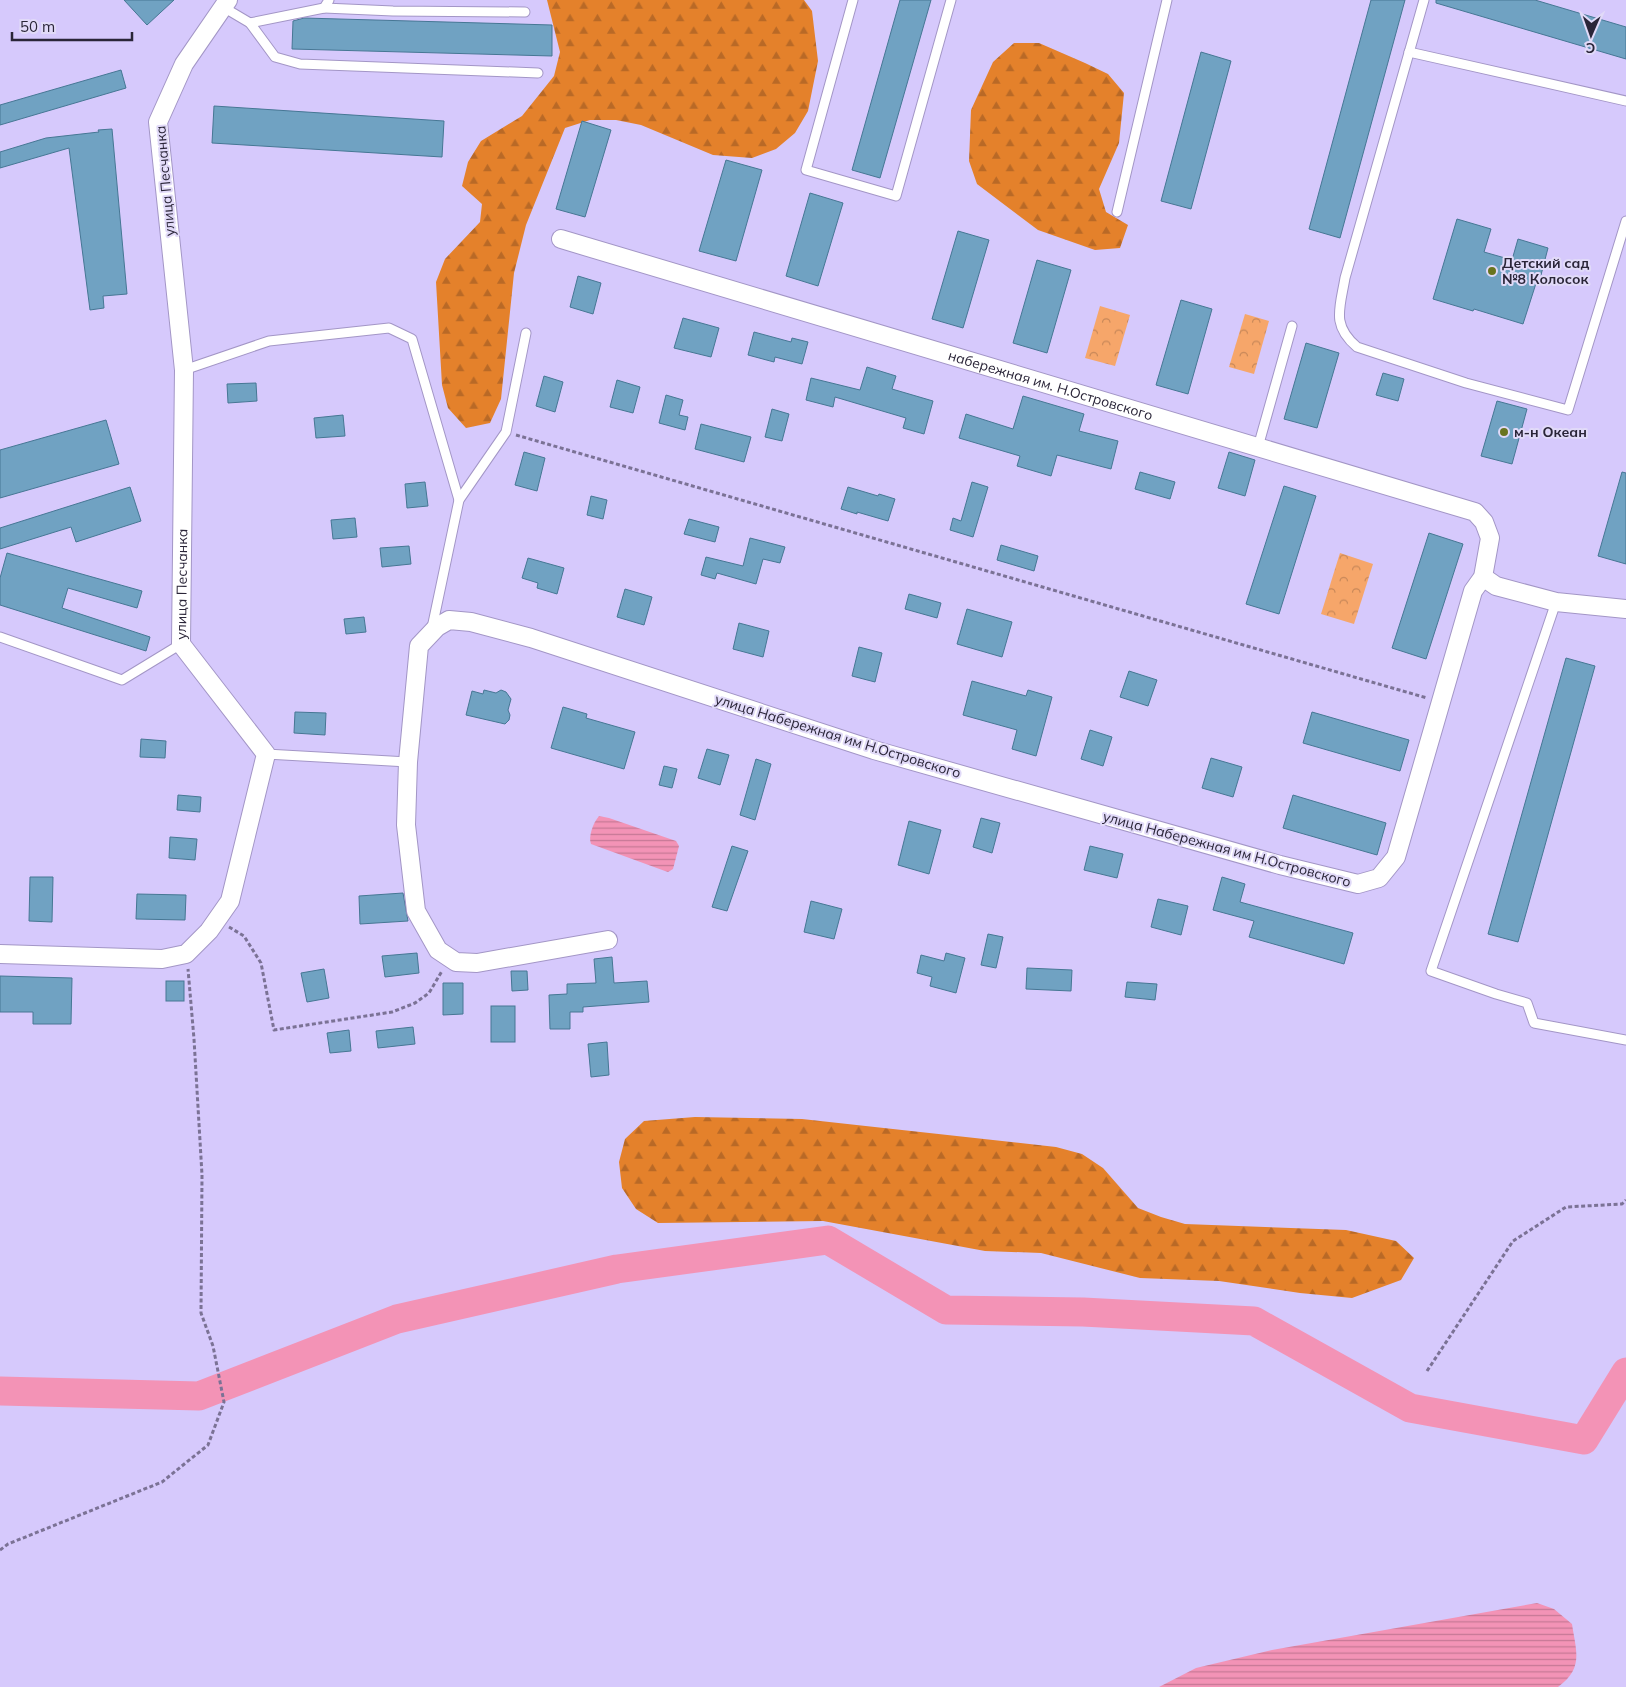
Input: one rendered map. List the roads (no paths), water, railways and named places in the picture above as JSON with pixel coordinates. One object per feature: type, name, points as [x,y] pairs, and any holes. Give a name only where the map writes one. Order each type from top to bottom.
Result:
[{"type":"street","name":"улица Песчанка","points":[[225,4],[184,64],[158,122],[184,370],[180,644],[266,754]]},
{"type":"street","name":"набережная им. Н.Островского","points":[[561,239],[1475,512],[1484,522],[1490,538],[1483,576],[1473,591],[1396,857],[1379,878]]},
{"type":"street","points":[[1483,576],[1496,586],[1556,602],[1626,609]]},
{"type":"street","name":"улица Набережная им Н.Островского","points":[[608,940],[477,963],[456,962],[438,950],[416,911],[406,825],[408,762],[419,646],[437,627],[449,620],[471,622],[531,638],[874,750],[1280,865],[1358,884],[1379,878]]},
{"type":"street","points":[[0,954],[162,959],[186,954],[210,931],[230,901],[266,754]]},
{"type":"lane","points":[[853,0],[806,170],[896,196],[951,0]]},
{"type":"lane","points":[[1117,212],[1167,0]]},
{"type":"lane","points":[[1424,0],[1345,278],[1338,318],[1347,339],[1357,347],[1466,383],[1568,410],[1626,221]]},
{"type":"lane","points":[[225,4],[250,23],[275,57],[300,64],[538,73]]},
{"type":"lane","points":[[250,23],[327,4],[394,11],[525,12]]},
{"type":"lane","points":[[1409,52],[1626,101]]},
{"type":"lane","points":[[1258,446],[1292,326]]},
{"type":"lane","points":[[184,370],[269,341],[389,328],[412,339],[459,500]]},
{"type":"lane","points":[[431,633],[459,500],[506,432],[526,333]]},
{"type":"lane","points":[[1556,602],[1431,971],[1527,1003],[1534,1023],[1626,1040]]},
{"type":"lane","points":[[0,637],[122,680],[180,644]]},
{"type":"lane","points":[[266,754],[408,762]]},
{"type":"waterway","points":[[0,1391],[199,1396],[397,1319],[617,1269],[828,1240],[946,1310],[1083,1312],[1254,1321],[1410,1408],[1584,1440],[1626,1372]]},
{"type":"place","name":"Детский сад №8 Колосок","points":[[1492,271]]},
{"type":"place","name":"м-н Океан","points":[[1504,432]]}]
